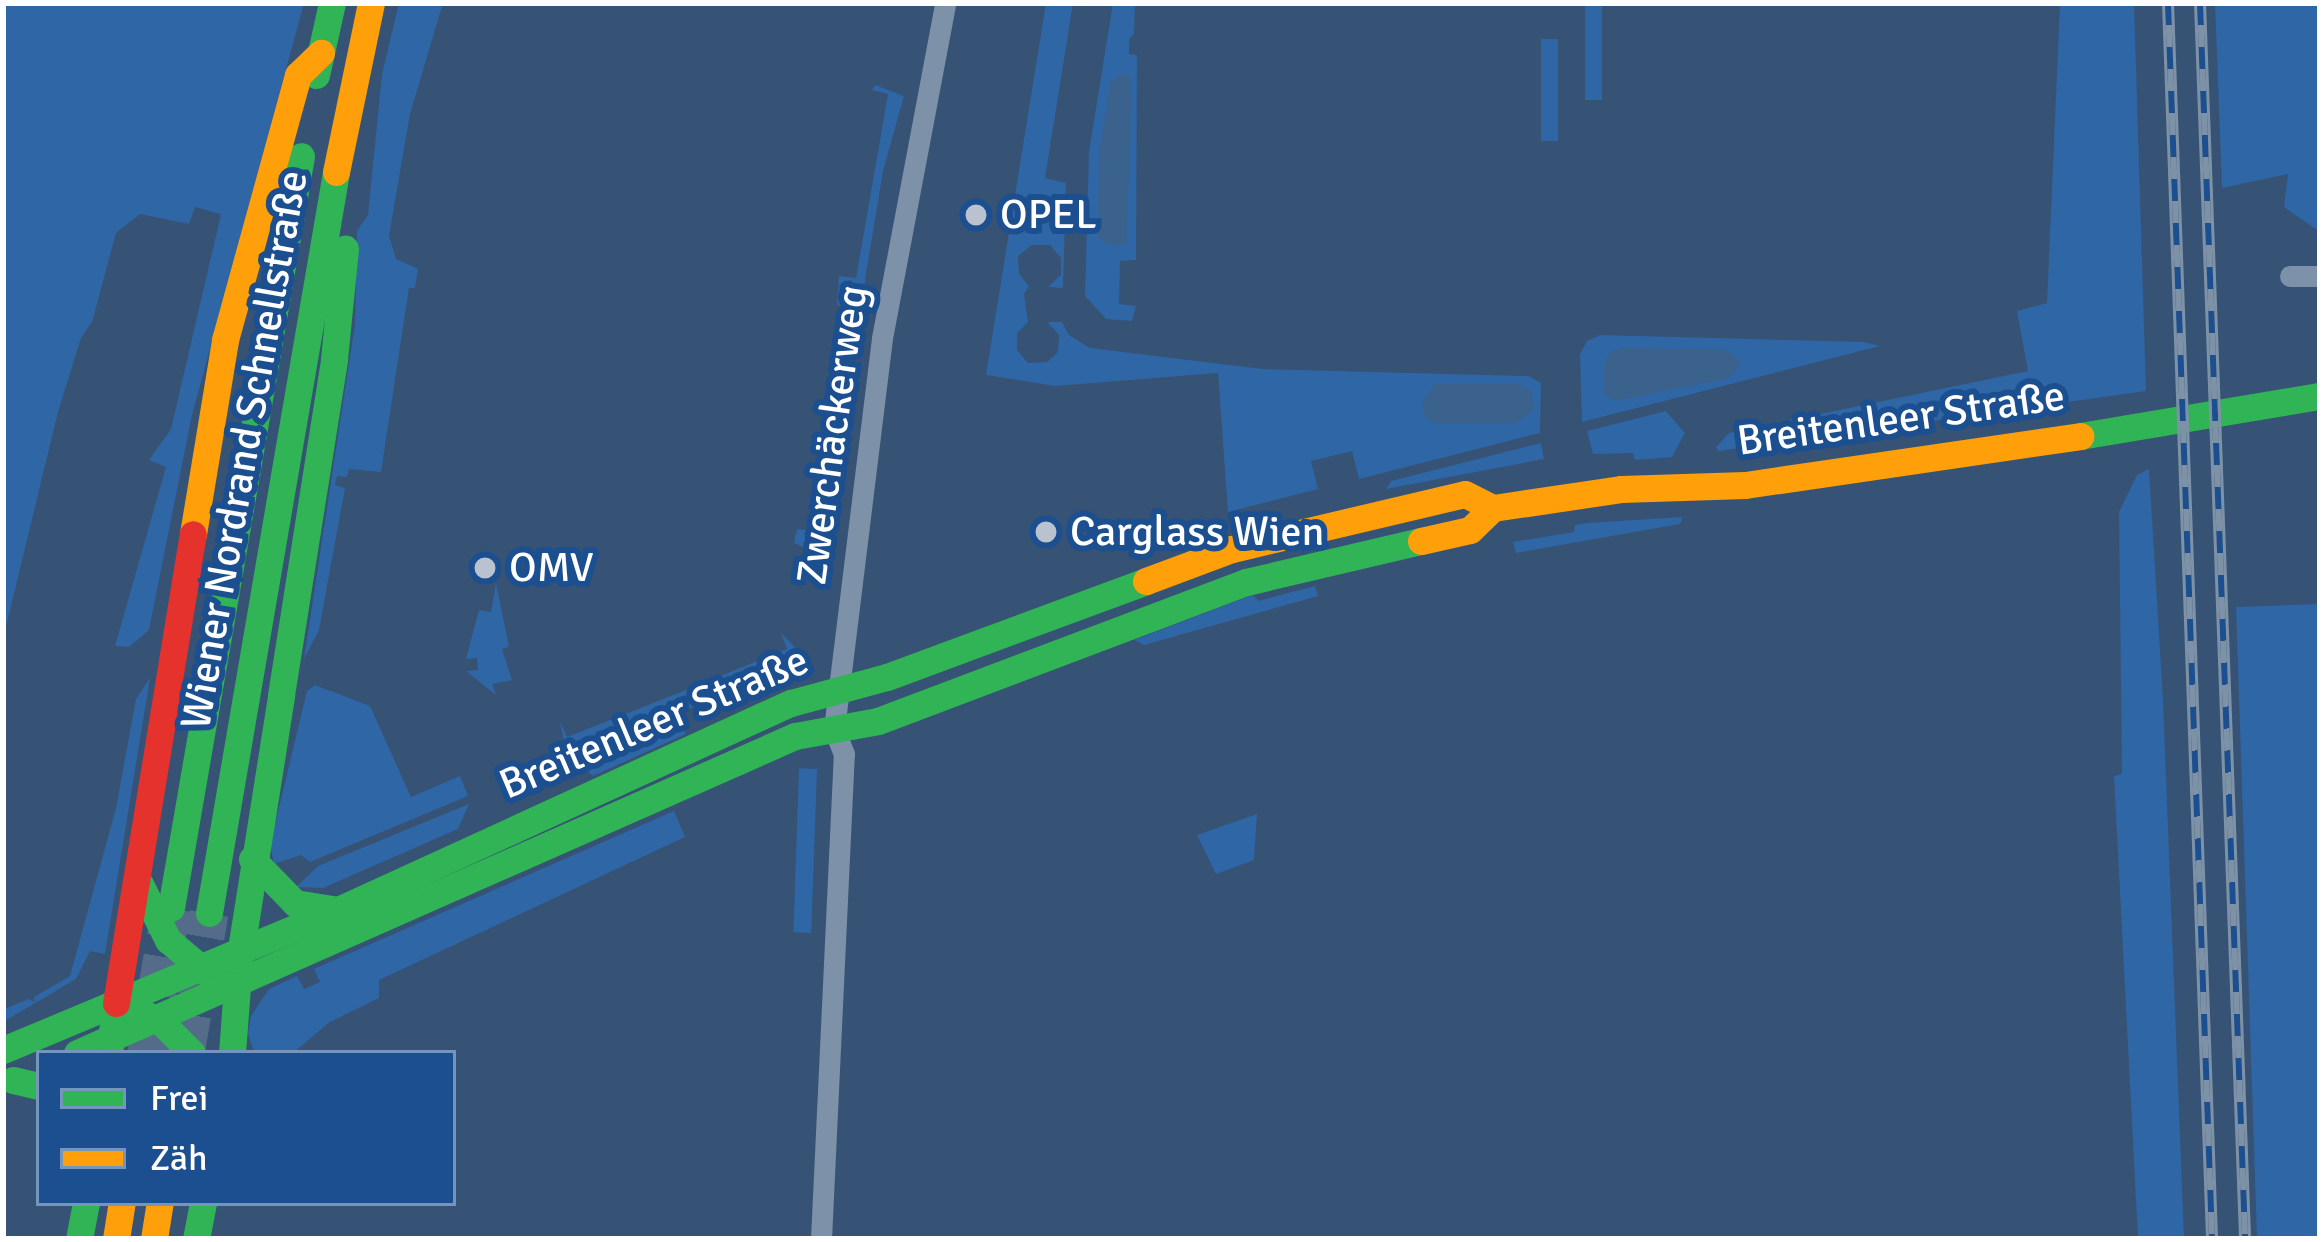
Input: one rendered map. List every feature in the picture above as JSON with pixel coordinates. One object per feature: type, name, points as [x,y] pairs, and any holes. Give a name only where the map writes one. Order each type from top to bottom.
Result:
[{"type":"main road","name":"Wiener Nordrand Schnellstraße","points":[[172,908],[332,3]]},
{"type":"main road","name":"Wiener Nordrand Schnellstraße","points":[[209,914],[339,149],[371,3]]},
{"type":"main road","points":[[110,1046],[225,340],[298,74],[321,53]]},
{"type":"main road","points":[[232,1050],[253,859],[334,359],[349,200],[339,149]]},
{"type":"main road","name":"Breitenleer Straße","points":[[3,1051],[338,910],[791,703],[1232,549],[1465,494],[1492,508],[1621,489],[1745,485],[2243,412],[2320,396]]},
{"type":"main road","name":"Breitenleer Straße","points":[[110,1046],[158,1019],[795,736],[878,721],[1246,583],[1470,530],[1492,508]]},
{"type":"main road","points":[[253,859],[284,896],[338,910]]},
{"type":"main road","points":[[136,874],[159,931],[199,969],[237,986]]},
{"type":"main road","points":[[116,1003],[158,1019],[189,1050]]},
{"type":"main road","points":[[79,1239],[85,1206]]},
{"type":"main road","points":[[116,1239],[122,1206]]},
{"type":"main road","points":[[154,1239],[160,1206]]},
{"type":"main road","points":[[196,1239],[202,1206]]},
{"type":"street","name":"Zwerchäckerweg","points":[[821,1239],[844,754],[834,729],[882,338],[944,3]]},
{"type":"street","points":[[2290,276],[2320,276]]},
{"type":"shaded area","points":[[4,3],[304,3],[192,415],[149,630],[129,647],[115,646],[166,467],[149,460],[171,429],[221,214],[195,207],[189,224],[140,214],[116,233],[92,322],[81,338],[58,412],[3,639]]},
{"type":"shaded area","points":[[399,3],[443,3],[410,114],[389,236],[396,259],[418,269],[415,288],[409,288],[381,472],[349,469],[347,477],[337,476],[335,485],[345,488],[319,630],[304,659],[355,324],[357,231],[368,215],[382,74]]},
{"type":"shaded area","points":[[1046,3],[1073,3],[1045,178],[1066,183],[1063,288],[1048,287],[1061,275],[1061,258],[1050,245],[1032,245],[1018,256],[1019,274],[1029,286],[1024,294],[1028,322],[1017,333],[1017,350],[1028,363],[1047,362],[1058,352],[1059,335],[1047,322],[1062,322],[1069,335],[1090,348],[1262,369],[1528,376],[1541,383],[1540,433],[1359,479],[1352,451],[1311,461],[1318,489],[1228,512],[1218,373],[1055,386],[986,375]]},
{"type":"shaded area","points":[[1113,3],[1135,3],[1129,54],[1137,55],[1136,260],[1120,261],[1119,304],[1136,306],[1132,321],[1106,319],[1085,296],[1089,152]]},
{"type":"shaded area","points":[[1585,3],[1602,3],[1602,100],[1585,100]]},
{"type":"shaded area","points":[[2060,3],[2134,3],[2146,391],[1718,451],[1716,447],[1729,433],[2028,371],[2017,311],[2047,303]]},
{"type":"shaded area","points":[[2215,3],[2320,3],[2320,232],[2284,207],[2288,174],[2222,188]]},
{"type":"shaded area","points":[[1541,39],[1558,39],[1558,141],[1541,141]]},
{"type":"shaded area","points":[[1123,73],[1129,76],[1132,93],[1126,245],[1108,245],[1098,237],[1099,153],[1111,81]]},
{"type":"shaded area","points":[[875,85],[904,96],[883,171],[861,305],[837,305],[839,276],[856,278],[888,94],[872,90]]},
{"type":"shaded area","points":[[1600,335],[1880,346],[1582,422],[1580,354],[1587,341]]},
{"type":"shaded area","points":[[1623,348],[1716,349],[1729,351],[1741,363],[1730,378],[1614,401],[1604,393],[1604,365],[1610,352]]},
{"type":"shaded area","points":[[840,372],[851,377],[828,558],[794,543],[797,529],[815,531]]},
{"type":"shaded area","points":[[1435,384],[1519,384],[1531,391],[1534,410],[1515,423],[1437,424],[1425,417],[1422,403]]},
{"type":"shaded area","points":[[1666,411],[1685,433],[1672,457],[1635,460],[1633,453],[1593,454],[1587,431]]},
{"type":"shaded area","points":[[1541,443],[1544,459],[1386,489],[1391,481]]},
{"type":"shaded area","points":[[2149,469],[2184,1239],[2138,1239],[2114,776],[2122,774],[2119,512],[2137,475]]},
{"type":"shaded area","points":[[1683,517],[1680,524],[1516,553],[1513,542],[1574,532],[1575,525],[1587,523]]},
{"type":"shaded area","points":[[496,583],[509,647],[502,649],[512,680],[492,684],[496,695],[466,671],[478,670],[477,658],[466,659],[479,610],[491,612]]},
{"type":"shaded area","points":[[1315,586],[1318,596],[1144,645],[1134,640],[1253,595],[1258,601]]},
{"type":"shaded area","points":[[2320,604],[2320,1224],[2316,1239],[2257,1239],[2236,607]]},
{"type":"shaded area","points":[[781,633],[808,661],[702,703],[696,686],[787,649]]},
{"type":"shaded area","points":[[150,678],[105,954],[90,951],[76,979],[3,1022],[3,1010],[28,999],[35,1002],[34,997],[70,976],[116,808],[136,699]]},
{"type":"shaded area","points":[[315,685],[370,706],[411,797],[460,776],[468,796],[310,862],[301,855],[274,864],[270,845],[307,691]]},
{"type":"shaded area","points":[[691,688],[698,705],[570,755],[565,747],[560,721],[567,737]]},
{"type":"shaded area","points":[[679,720],[686,734],[593,776],[575,762]]},
{"type":"shaded area","points":[[799,768],[817,769],[811,933],[793,932]]},
{"type":"shaded area","points":[[469,804],[458,829],[323,888],[296,887],[318,866]]},
{"type":"shaded area","points":[[674,811],[685,837],[379,980],[379,998],[330,1022],[297,1050],[253,1050],[248,1033],[251,1016],[269,989],[297,976],[304,989],[320,982],[314,969]]},
{"type":"shaded area","points":[[1257,814],[1254,860],[1216,874],[1197,835]]},
{"type":"tunnel","points":[[147,1050],[171,908]]},
{"type":"tunnel","points":[[186,1050],[209,913]]},
{"type":"railway","points":[[2168,3],[2212,1239]]},
{"type":"railway","points":[[2200,3],[2245,1239]]},
{"type":"traffic: fast","points":[[316,75],[332,3]]},
{"type":"traffic: fast","points":[[171,908],[301,156]]},
{"type":"traffic: fast","points":[[209,913],[336,172]]},
{"type":"traffic: fast","points":[[281,695],[334,359],[345,249]]},
{"type":"traffic: fast","points":[[2080,436],[2320,396]]},
{"type":"traffic: fast","points":[[84,1050],[795,736],[878,721],[1246,582],[1421,541]]},
{"type":"traffic: fast","points":[[3,1050],[338,910],[791,703],[887,677],[1146,581]]},
{"type":"traffic: fast","points":[[238,968],[281,695]]},
{"type":"traffic: fast","points":[[252,859],[295,903],[338,910]]},
{"type":"traffic: fast","points":[[140,884],[168,940],[214,979],[237,986]]},
{"type":"traffic: fast","points":[[232,1050],[237,986]]},
{"type":"traffic: fast","points":[[109,1050],[116,1003],[158,1019],[189,1050]]},
{"type":"traffic: fast","points":[[13,1080],[36,1085]]},
{"type":"traffic: fast","points":[[79,1239],[85,1206]]},
{"type":"traffic: fast","points":[[196,1239],[202,1206]]},
{"type":"traffic: slow","points":[[336,172],[371,3]]},
{"type":"traffic: slow","points":[[193,534],[225,340],[298,75],[321,53]]},
{"type":"traffic: slow","points":[[1421,541],[1470,530],[1493,508],[1621,489],[1745,485],[2080,436]]},
{"type":"traffic: slow","points":[[1146,581],[1232,549],[1465,494],[1493,508]]},
{"type":"traffic: slow","points":[[116,1239],[122,1206]]},
{"type":"traffic: slow","points":[[154,1239],[160,1206]]},
{"type":"traffic: jam","points":[[116,1003],[193,534]]},
{"type":"place","name":"OPEL","points":[[976,215]]},
{"type":"place","name":"Carglass Wien","points":[[1046,532]]},
{"type":"place","name":"OMV","points":[[485,568]]}]
